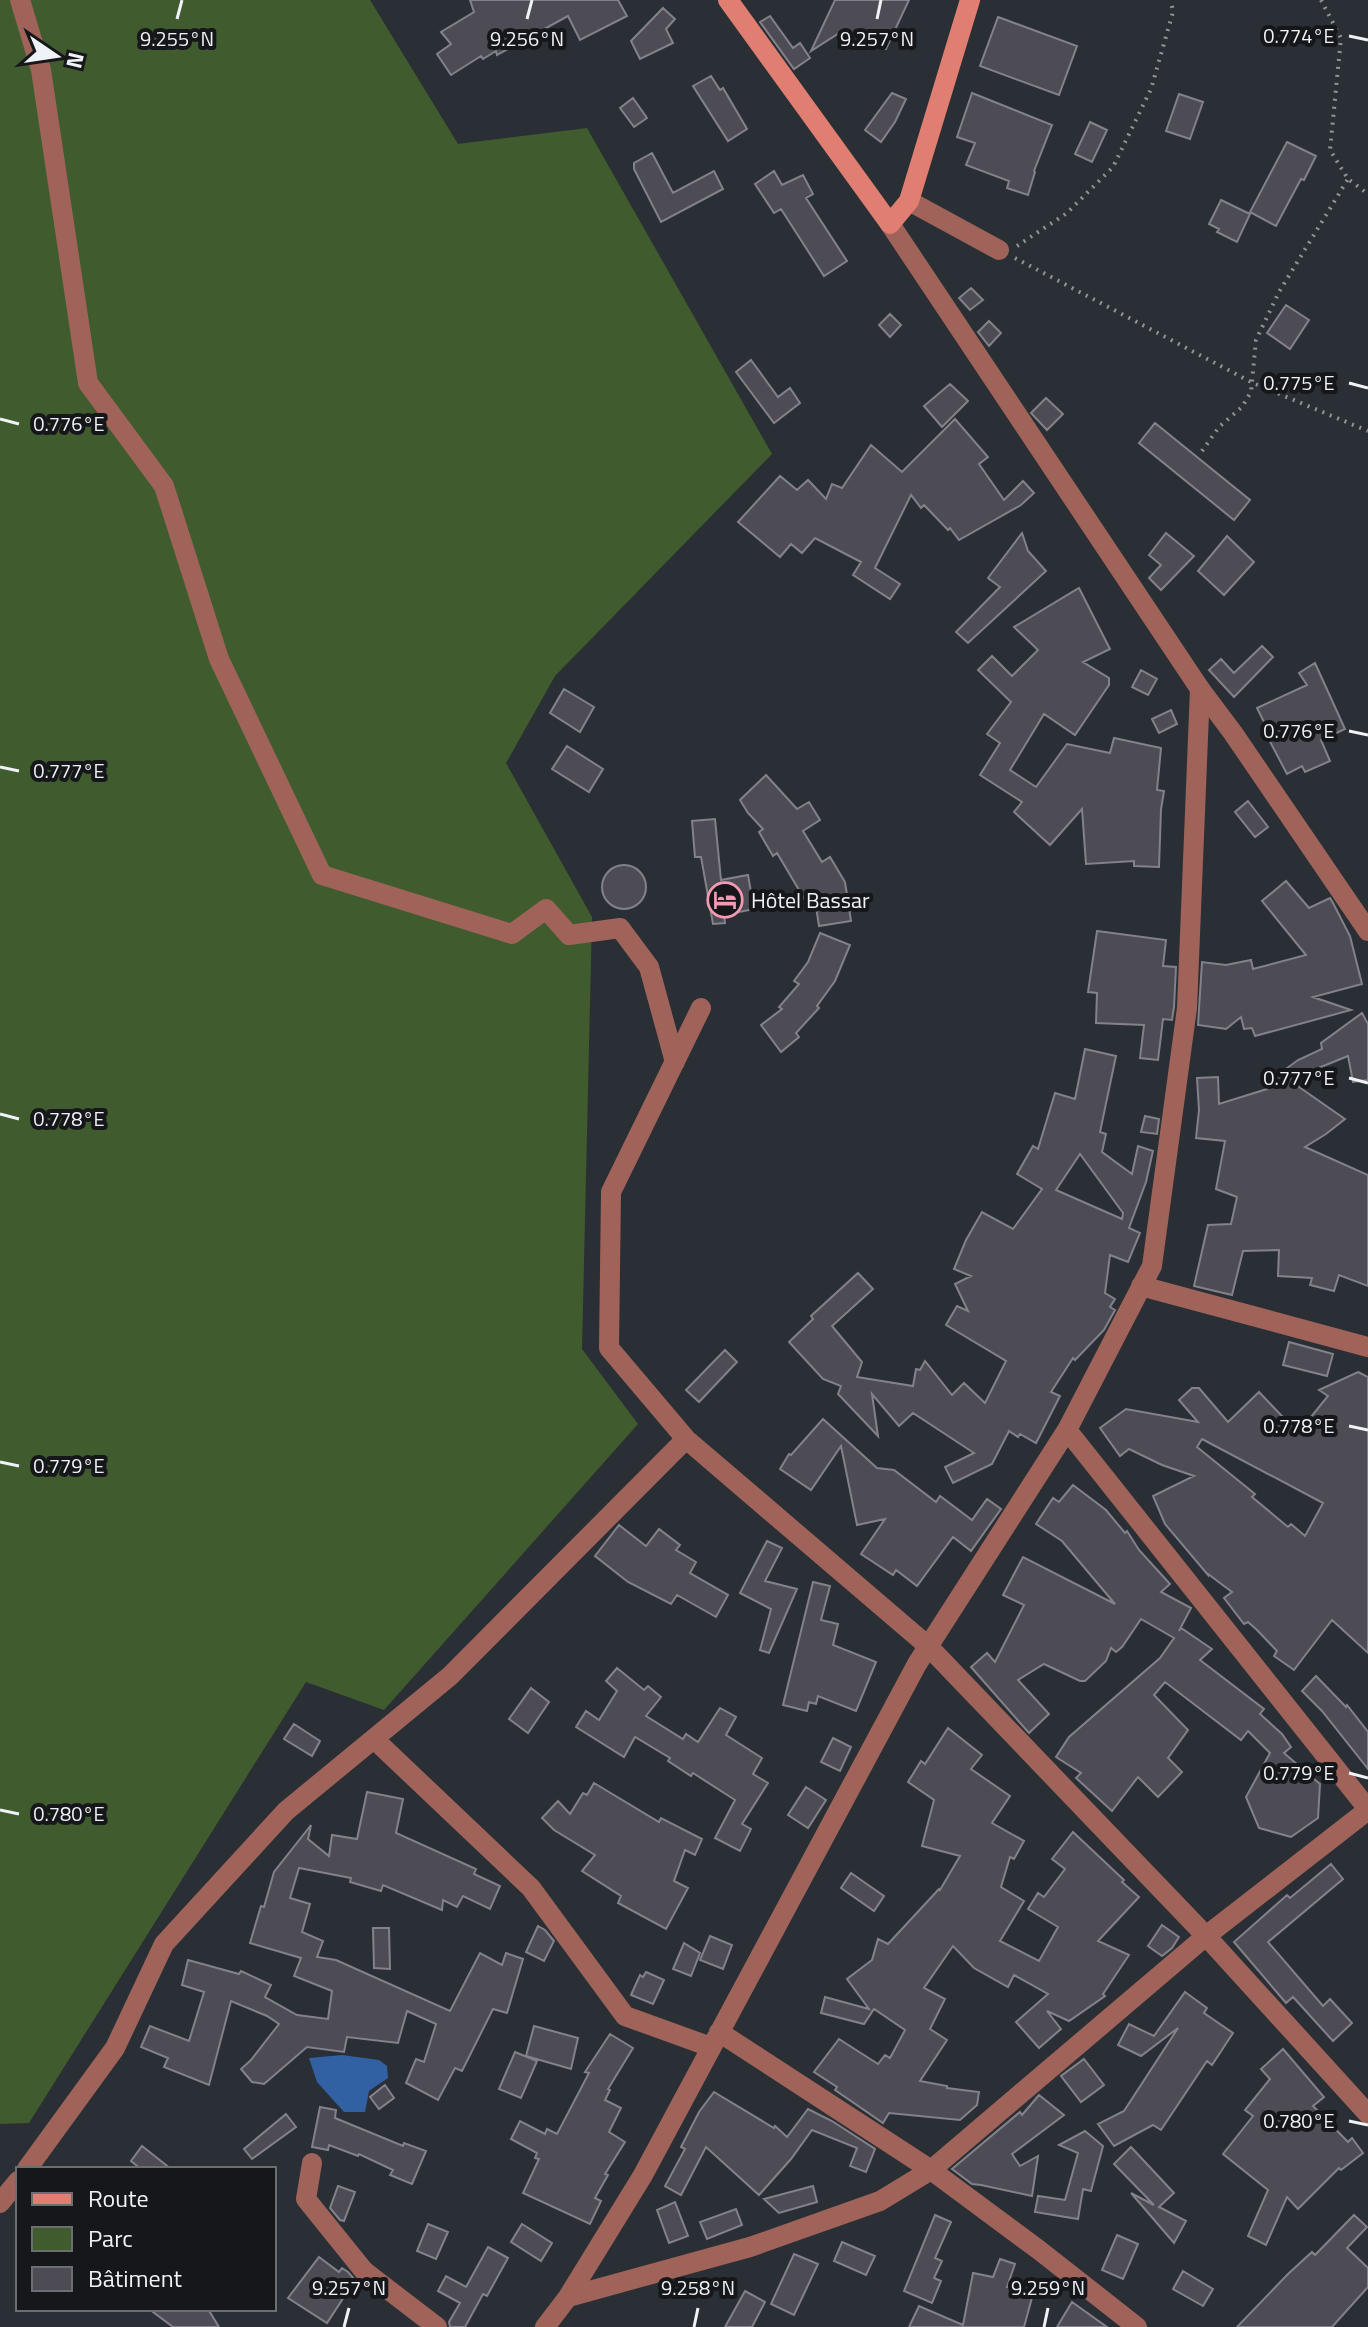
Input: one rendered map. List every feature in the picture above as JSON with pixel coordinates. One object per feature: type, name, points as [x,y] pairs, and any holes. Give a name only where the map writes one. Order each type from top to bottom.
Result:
[{"type":"main road","points":[[728,0],[890,224],[909,201],[970,0]]},
{"type":"street","points":[[20,0],[41,70],[88,383],[164,486],[219,659],[322,875],[512,934],[546,909],[569,935],[620,928],[649,967],[675,1062]]},
{"type":"street","points":[[909,201],[999,250]]},
{"type":"street","points":[[890,224],[1200,689],[1367,927]]},
{"type":"street","points":[[545,2327],[568,2297],[643,2175],[928,1646],[1067,1430],[1152,1266],[1187,1008],[1200,689]]},
{"type":"street","points":[[701,1008],[611,1192],[609,1348],[686,1439],[928,1646],[1206,1936],[1368,2114]]},
{"type":"street","points":[[1141,1286],[1368,1347]]},
{"type":"street","points":[[568,2297],[750,2247],[880,2201],[931,2170],[1206,1936],[1368,1810],[1067,1430]]},
{"type":"street","points":[[28,2167],[115,2048],[164,1944],[286,1811],[450,1676],[686,1439]]},
{"type":"street","points":[[374,1739],[531,1888],[625,2016],[715,2039],[931,2170],[1137,2327]]},
{"type":"street","points":[[312,2163],[306,2199],[364,2271],[437,2327]]},
{"type":"street","points":[[0,2203],[16,2183]]},
{"type":"path","points":[[999,250],[1015,247],[1067,213],[1113,167],[1151,89],[1173,12],[1171,0]]},
{"type":"path","points":[[1321,0],[1341,38],[1330,150],[1348,179],[1368,194]]},
{"type":"path","points":[[1202,451],[1219,427],[1242,407],[1251,392],[1256,340],[1279,292],[1348,179]]},
{"type":"path","points":[[999,250],[1253,383],[1368,431]]},
{"type":"green space","points":[[0,0],[370,0],[458,144],[587,128],[772,454],[555,676],[506,763],[592,917],[582,1349],[638,1424],[384,1710],[306,1682],[29,2123],[0,2124]]},
{"type":"water","points":[[342,2055],[379,2060],[387,2066],[388,2078],[369,2091],[365,2112],[344,2112],[317,2082],[309,2058]]},
{"type":"building","points":[[470,0],[618,0],[627,16],[580,40],[568,16],[497,55],[496,51],[483,59],[481,56],[451,75],[437,54],[451,44],[441,32],[474,12]]},
{"type":"building","points":[[835,0],[909,0],[886,49],[844,30],[811,51]]},
{"type":"building","points":[[663,8],[675,19],[666,29],[673,43],[640,59],[631,41]]},
{"type":"building","points":[[770,16],[793,48],[800,43],[810,58],[794,69],[760,22]]},
{"type":"building","points":[[998,17],[1077,46],[1059,95],[980,66]]},
{"type":"building","points":[[711,76],[720,90],[723,88],[747,129],[728,141],[693,86]]},
{"type":"building","points":[[892,93],[906,99],[881,142],[865,130]]},
{"type":"building","points":[[972,93],[1052,125],[1028,195],[1007,188],[1009,181],[966,165],[975,143],[957,137]]},
{"type":"building","points":[[1179,94],[1203,102],[1190,139],[1166,131]]},
{"type":"building","points":[[633,98],[647,118],[634,127],[620,108]]},
{"type":"building","points":[[1090,122],[1107,130],[1092,162],[1075,154]]},
{"type":"building","points":[[1287,142],[1316,156],[1276,226],[1250,212]]},
{"type":"building","points":[[652,153],[673,193],[714,171],[723,189],[661,222],[634,169],[634,163]]},
{"type":"building","points":[[774,171],[782,185],[803,175],[813,194],[806,198],[847,261],[824,276],[781,209],[774,213],[755,184]]},
{"type":"building","points":[[1221,200],[1250,214],[1237,242],[1217,232],[1219,229],[1209,224]]},
{"type":"building","points":[[971,288],[983,300],[970,310],[959,298]]},
{"type":"building","points":[[1286,305],[1309,320],[1290,349],[1267,333]]},
{"type":"building","points":[[890,314],[901,325],[890,337],[879,325]]},
{"type":"building","points":[[989,321],[1001,333],[989,346],[978,332]]},
{"type":"building","points":[[751,360],[778,397],[790,388],[800,403],[774,423],[736,372]]},
{"type":"building","points":[[950,384],[968,401],[942,427],[924,406]]},
{"type":"building","points":[[1046,398],[1063,414],[1047,430],[1031,413]]},
{"type":"building","points":[[955,419],[988,457],[979,464],[1004,500],[1023,481],[1034,493],[1021,505],[959,540],[924,505],[921,508],[911,495],[875,568],[900,584],[890,599],[853,575],[861,562],[815,538],[802,553],[791,544],[780,557],[738,522],[780,476],[797,490],[808,480],[826,499],[832,484],[842,488],[871,445],[902,472]]},
{"type":"building","points":[[1155,423],[1250,500],[1234,520],[1139,443]]},
{"type":"building","points":[[1022,533],[1028,551],[1046,571],[968,643],[956,632],[1000,587],[988,578]]},
{"type":"building","points":[[1166,533],[1194,556],[1161,590],[1149,578],[1161,565],[1149,555]]},
{"type":"building","points":[[1227,536],[1254,562],[1224,595],[1198,571]]},
{"type":"building","points":[[1079,588],[1110,649],[1083,662],[1109,678],[1109,685],[1075,735],[1044,714],[1010,770],[1036,787],[1067,744],[1110,753],[1114,738],[1161,748],[1157,790],[1164,791],[1159,867],[1134,866],[1134,861],[1086,864],[1082,809],[1050,845],[1014,812],[1022,802],[980,775],[1000,743],[987,734],[1011,702],[978,670],[992,656],[1012,676],[1038,650],[1014,627]]},
{"type":"building","points":[[1262,646],[1273,657],[1234,697],[1209,670],[1221,659],[1234,673]]},
{"type":"building","points":[[1315,663],[1345,729],[1321,740],[1330,761],[1305,772],[1302,766],[1287,774],[1265,732],[1268,730],[1257,708],[1307,685],[1299,673]]},
{"type":"building","points":[[1141,670],[1157,679],[1148,695],[1132,687]]},
{"type":"building","points":[[564,689],[594,707],[580,732],[550,713]]},
{"type":"building","points":[[1171,710],[1177,724],[1159,733],[1152,719]]},
{"type":"building","points":[[567,746],[603,769],[589,792],[552,769]]},
{"type":"building","points":[[766,775],[797,809],[809,802],[820,820],[803,831],[822,862],[830,857],[845,882],[851,921],[819,926],[814,894],[805,900],[777,853],[773,856],[759,832],[763,829],[740,800]]},
{"type":"building","points":[[1248,801],[1268,827],[1255,837],[1235,812]]},
{"type":"building","points":[[715,819],[721,880],[748,875],[754,909],[724,915],[725,923],[713,924],[701,857],[695,857],[692,821]]},
{"type":"building","points":[[624,865],[639,872],[646,887],[639,902],[624,909],[609,902],[602,887],[609,872]]},
{"type":"building","points":[[1286,881],[1309,908],[1330,898],[1350,936],[1362,984],[1313,997],[1351,1010],[1255,1036],[1252,1028],[1244,1029],[1241,1017],[1226,1029],[1198,1025],[1202,962],[1226,965],[1251,960],[1253,969],[1306,955],[1262,901]]},
{"type":"building","points":[[1097,931],[1166,940],[1163,966],[1176,967],[1174,1007],[1172,1020],[1163,1019],[1158,1060],[1140,1058],[1144,1025],[1096,1023],[1097,993],[1088,992]]},
{"type":"building","points":[[820,933],[850,945],[835,981],[817,1006],[819,1008],[796,1033],[799,1037],[781,1052],[761,1025],[782,1009],[779,1007],[799,984],[794,981],[808,962]]},
{"type":"building","points":[[1362,1013],[1368,1024],[1368,1080],[1353,1082],[1348,1056],[1289,1080],[1345,1119],[1305,1147],[1368,1175],[1368,1286],[1339,1275],[1334,1291],[1310,1285],[1312,1278],[1278,1276],[1279,1250],[1243,1251],[1232,1295],[1194,1286],[1208,1225],[1231,1224],[1237,1197],[1216,1189],[1225,1141],[1196,1138],[1199,1110],[1197,1078],[1218,1077],[1219,1104],[1267,1089],[1265,1084],[1298,1060],[1322,1049],[1321,1043]]},
{"type":"building","points":[[1085,1049],[1116,1056],[1100,1132],[1106,1134],[1102,1152],[1132,1174],[1138,1146],[1153,1151],[1146,1182],[1129,1228],[1140,1233],[1128,1262],[1110,1255],[1105,1293],[1115,1299],[1110,1307],[1115,1310],[1104,1330],[1075,1360],[1073,1358],[1051,1392],[1060,1396],[1036,1443],[1009,1431],[992,1464],[953,1483],[945,1467],[974,1453],[913,1413],[899,1426],[872,1394],[878,1436],[838,1394],[841,1386],[823,1379],[789,1342],[813,1319],[811,1316],[858,1273],[873,1289],[832,1326],[862,1362],[857,1377],[913,1386],[916,1369],[920,1370],[925,1361],[952,1395],[964,1383],[985,1403],[1006,1361],[946,1325],[957,1306],[968,1311],[955,1284],[971,1276],[954,1269],[982,1212],[1013,1229],[1042,1189],[1017,1174],[1033,1146],[1038,1149],[1055,1093],[1075,1099]],"holes":[[[1080,1154],[1123,1213],[1122,1219],[1056,1190]]]},
{"type":"building","points":[[1145,1116],[1159,1119],[1157,1134],[1141,1132]]},
{"type":"building","points":[[1289,1342],[1333,1354],[1327,1376],[1283,1365]]},
{"type":"building","points":[[725,1350],[737,1362],[699,1402],[686,1390]]},
{"type":"building","points":[[1358,1372],[1368,1377],[1368,1653],[1332,1620],[1294,1670],[1274,1656],[1277,1651],[1257,1630],[1248,1622],[1244,1624],[1224,1598],[1232,1592],[1208,1575],[1165,1524],[1153,1496],[1194,1476],[1129,1449],[1120,1456],[1100,1428],[1126,1409],[1198,1422],[1179,1400],[1192,1388],[1199,1388],[1228,1422],[1259,1392],[1298,1433],[1328,1396],[1319,1390]],"holes":[[[1202,1439],[1323,1503],[1305,1536],[1291,1524],[1288,1527],[1252,1497],[1255,1494],[1197,1447]]]},
{"type":"building","points":[[823,1419],[877,1468],[894,1470],[936,1502],[940,1496],[972,1520],[987,1499],[1001,1509],[971,1551],[953,1537],[917,1586],[896,1570],[893,1575],[861,1554],[885,1519],[857,1525],[841,1446],[811,1490],[780,1469],[789,1454]]},
{"type":"building","points":[[1073,1485],[1106,1510],[1125,1533],[1127,1531],[1139,1550],[1170,1584],[1161,1592],[1191,1608],[1179,1631],[1181,1628],[1212,1649],[1200,1660],[1264,1709],[1260,1714],[1291,1747],[1284,1753],[1320,1784],[1318,1818],[1291,1837],[1259,1828],[1246,1797],[1270,1753],[1248,1731],[1241,1740],[1165,1682],[1154,1695],[1188,1730],[1168,1758],[1182,1772],[1158,1797],[1138,1777],[1112,1811],[1076,1778],[1081,1773],[1056,1757],[1069,1737],[1160,1658],[1174,1638],[1141,1619],[1122,1647],[1116,1652],[1111,1648],[1106,1661],[1085,1681],[1044,1664],[1018,1680],[1049,1714],[1029,1733],[971,1667],[987,1653],[995,1662],[1024,1605],[1003,1595],[1023,1557],[1115,1604],[1062,1541],[1036,1524],[1053,1498],[1059,1502]]},
{"type":"building","points":[[619,1525],[646,1546],[659,1529],[680,1545],[676,1550],[696,1562],[690,1573],[728,1595],[716,1617],[677,1595],[671,1604],[628,1582],[595,1556]]},
{"type":"building","points":[[767,1541],[782,1548],[765,1581],[797,1589],[769,1653],[760,1650],[771,1609],[740,1593]]},
{"type":"building","points":[[813,1582],[830,1586],[821,1620],[838,1624],[833,1645],[876,1662],[856,1711],[818,1696],[816,1704],[809,1702],[807,1711],[783,1705]]},
{"type":"building","points":[[617,1668],[644,1690],[648,1686],[661,1697],[646,1716],[683,1739],[686,1734],[698,1742],[720,1708],[736,1717],[726,1735],[762,1758],[753,1774],[768,1783],[742,1824],[751,1829],[740,1851],[715,1838],[735,1800],[693,1773],[691,1776],[668,1761],[670,1758],[635,1737],[624,1757],[576,1727],[586,1711],[599,1720],[617,1691],[606,1681]]},
{"type":"building","points":[[1316,1676],[1347,1705],[1368,1732],[1368,1769],[1302,1691]]},
{"type":"building","points":[[531,1688],[549,1702],[528,1733],[509,1719]]},
{"type":"building","points":[[294,1724],[320,1741],[312,1756],[284,1739]]},
{"type":"building","points":[[948,1728],[982,1755],[971,1769],[1010,1796],[992,1823],[1024,1841],[1014,1859],[1010,1857],[1001,1887],[1024,1901],[1000,1941],[1039,1961],[1058,1927],[1028,1909],[1038,1893],[1044,1897],[1065,1869],[1052,1859],[1073,1832],[1139,1897],[1098,1941],[1129,1955],[1103,1994],[1105,1996],[1069,2021],[1047,2011],[1061,2029],[1039,2048],[1016,2022],[1048,1994],[1014,1975],[1008,1987],[974,1968],[953,1946],[924,1988],[945,1999],[930,2029],[947,2040],[920,2081],[979,2092],[977,2105],[960,2120],[889,2113],[883,2123],[814,2072],[839,2039],[878,2064],[885,2055],[890,2058],[905,2030],[874,2009],[864,2024],[821,2013],[825,1997],[869,2009],[847,1979],[872,1960],[878,1939],[888,1944],[940,1890],[960,1856],[922,1846],[934,1800],[908,1782],[921,1761],[925,1764]]},
{"type":"building","points":[[833,1738],[851,1747],[840,1771],[821,1762]]},
{"type":"building","points":[[594,1783],[659,1822],[661,1818],[702,1839],[695,1855],[685,1850],[674,1881],[688,1888],[666,1929],[618,1903],[621,1896],[582,1871],[595,1855],[554,1830],[542,1818],[558,1801],[570,1814],[583,1793],[587,1795]]},
{"type":"building","points":[[806,1787],[826,1800],[808,1828],[788,1815]]},
{"type":"building","points":[[367,1792],[403,1799],[396,1833],[476,1869],[474,1874],[500,1886],[490,1909],[463,1896],[457,1907],[443,1900],[442,1910],[383,1885],[381,1891],[350,1882],[351,1878],[299,1868],[290,1898],[310,1904],[302,1932],[323,1941],[317,1957],[336,1960],[450,2011],[480,1953],[502,1965],[506,1953],[523,1959],[507,2013],[493,2009],[462,2071],[455,2068],[438,2100],[406,2083],[416,2059],[424,2062],[436,2024],[407,2011],[398,2043],[347,2037],[344,2052],[307,2047],[264,2084],[252,2082],[241,2069],[279,2024],[231,2001],[209,2085],[164,2067],[168,2058],[141,2047],[150,2026],[189,2041],[204,1992],[182,1985],[188,1960],[239,1974],[241,1971],[271,1985],[265,1997],[297,2015],[328,2019],[332,1991],[294,1976],[301,1958],[250,1943],[274,1872],[311,1825],[308,1839],[329,1856],[332,1835],[357,1839]]},
{"type":"building","points":[[1331,1864],[1343,1879],[1268,1942],[1323,2006],[1330,1999],[1352,2023],[1333,2041],[1293,1997],[1286,2003],[1234,1942],[1287,1895],[1290,1898]]},
{"type":"building","points":[[851,1873],[884,1896],[874,1911],[841,1888]]},
{"type":"building","points":[[1162,1925],[1179,1937],[1162,1956],[1148,1946]]},
{"type":"building","points":[[538,1926],[554,1941],[544,1961],[526,1952]]},
{"type":"building","points":[[373,1928],[389,1928],[390,1969],[374,1968]]},
{"type":"building","points":[[710,1936],[732,1945],[723,1969],[700,1960]]},
{"type":"building","points":[[684,1943],[700,1953],[691,1976],[673,1969]]},
{"type":"building","points":[[646,1972],[664,1980],[653,2004],[631,1995],[640,1975],[643,1977]]},
{"type":"building","points":[[1185,1992],[1207,2008],[1204,2013],[1233,2033],[1212,2065],[1207,2061],[1161,2130],[1153,2125],[1114,2146],[1098,2124],[1124,2111],[1178,2028],[1141,2056],[1118,2045],[1129,2024],[1154,2036]]},
{"type":"building","points":[[534,2026],[578,2038],[571,2069],[526,2056]]},
{"type":"building","points":[[610,2034],[633,2048],[608,2089],[605,2100],[621,2108],[609,2132],[625,2142],[605,2174],[608,2175],[595,2198],[601,2201],[590,2224],[523,2193],[539,2159],[535,2158],[537,2153],[511,2139],[520,2121],[545,2134],[547,2129],[557,2134],[589,2073],[585,2072]]},
{"type":"building","points":[[1283,2049],[1324,2097],[1313,2106],[1348,2142],[1352,2138],[1363,2153],[1341,2170],[1339,2168],[1298,2209],[1287,2197],[1266,2245],[1248,2236],[1268,2190],[1223,2154],[1253,2116],[1245,2110],[1270,2079],[1261,2069]]},
{"type":"building","points":[[515,2052],[537,2061],[521,2098],[499,2089]]},
{"type":"building","points":[[1084,2059],[1104,2085],[1081,2102],[1061,2076]]},
{"type":"building","points":[[385,2085],[394,2098],[379,2109],[370,2097]]},
{"type":"building","points":[[714,2092],[775,2126],[787,2137],[808,2109],[832,2121],[875,2149],[866,2172],[850,2166],[857,2148],[812,2130],[759,2195],[706,2147],[681,2195],[665,2186],[685,2149],[681,2147],[699,2112]]},
{"type":"building","points":[[1039,2095],[1064,2115],[1012,2154],[1020,2166],[1038,2156],[1032,2196],[972,2184],[952,2169],[1020,2112],[1022,2115]]},
{"type":"building","points":[[320,2107],[336,2110],[335,2118],[403,2146],[404,2143],[426,2151],[412,2184],[390,2175],[393,2170],[359,2154],[329,2145],[328,2150],[312,2147]]},
{"type":"building","points":[[286,2114],[296,2127],[252,2159],[244,2149]]},
{"type":"building","points":[[1085,2131],[1103,2146],[1091,2191],[1083,2189],[1078,2219],[1035,2212],[1038,2196],[1065,2200],[1078,2153],[1059,2145]]},
{"type":"building","points":[[142,2146],[168,2167],[138,2167],[131,2161]]},
{"type":"building","points":[[1131,2147],[1174,2193],[1159,2207],[1186,2221],[1174,2243],[1131,2193],[1154,2205],[1114,2164]]},
{"type":"building","points":[[338,2186],[355,2192],[344,2221],[330,2208]]},
{"type":"building","points":[[813,2186],[817,2202],[779,2213],[764,2199]]},
{"type":"building","points":[[675,2202],[688,2236],[669,2243],[657,2210]]},
{"type":"building","points":[[736,2209],[742,2225],[707,2239],[700,2222]]},
{"type":"building","points":[[935,2215],[951,2222],[935,2258],[942,2261],[934,2278],[941,2281],[932,2303],[904,2291]]},
{"type":"building","points":[[1354,2215],[1367,2227],[1347,2248],[1368,2268],[1368,2287],[1332,2327],[1237,2327],[1288,2274],[1312,2252],[1315,2255]]},
{"type":"building","points":[[428,2224],[448,2232],[436,2259],[417,2251]]},
{"type":"building","points":[[522,2224],[552,2243],[541,2261],[511,2242]]},
{"type":"building","points":[[1117,2235],[1138,2244],[1123,2279],[1102,2270]]},
{"type":"building","points":[[842,2242],[875,2256],[866,2275],[834,2261]]},
{"type":"building","points":[[488,2247],[508,2258],[465,2327],[450,2327],[449,2322],[460,2303],[438,2291],[446,2276],[466,2287]]},
{"type":"building","points":[[794,2254],[818,2264],[794,2315],[771,2304]]},
{"type":"building","points":[[319,2257],[339,2272],[342,2268],[355,2280],[327,2323],[288,2298]]},
{"type":"building","points":[[1000,2259],[1015,2264],[1007,2287],[1033,2294],[1024,2327],[909,2327],[919,2306],[963,2325],[973,2273],[993,2277]]},
{"type":"building","points":[[1183,2271],[1213,2289],[1203,2306],[1173,2289]]},
{"type":"building","points":[[745,2291],[765,2302],[752,2327],[725,2327]]},
{"type":"building","points":[[1072,2302],[1107,2327],[1057,2327]]},
{"type":"building","points":[[152,2311],[209,2311],[219,2327],[173,2327]]},
{"type":"place","name":"Hôtel Bassar","points":[[725,900]]}]
